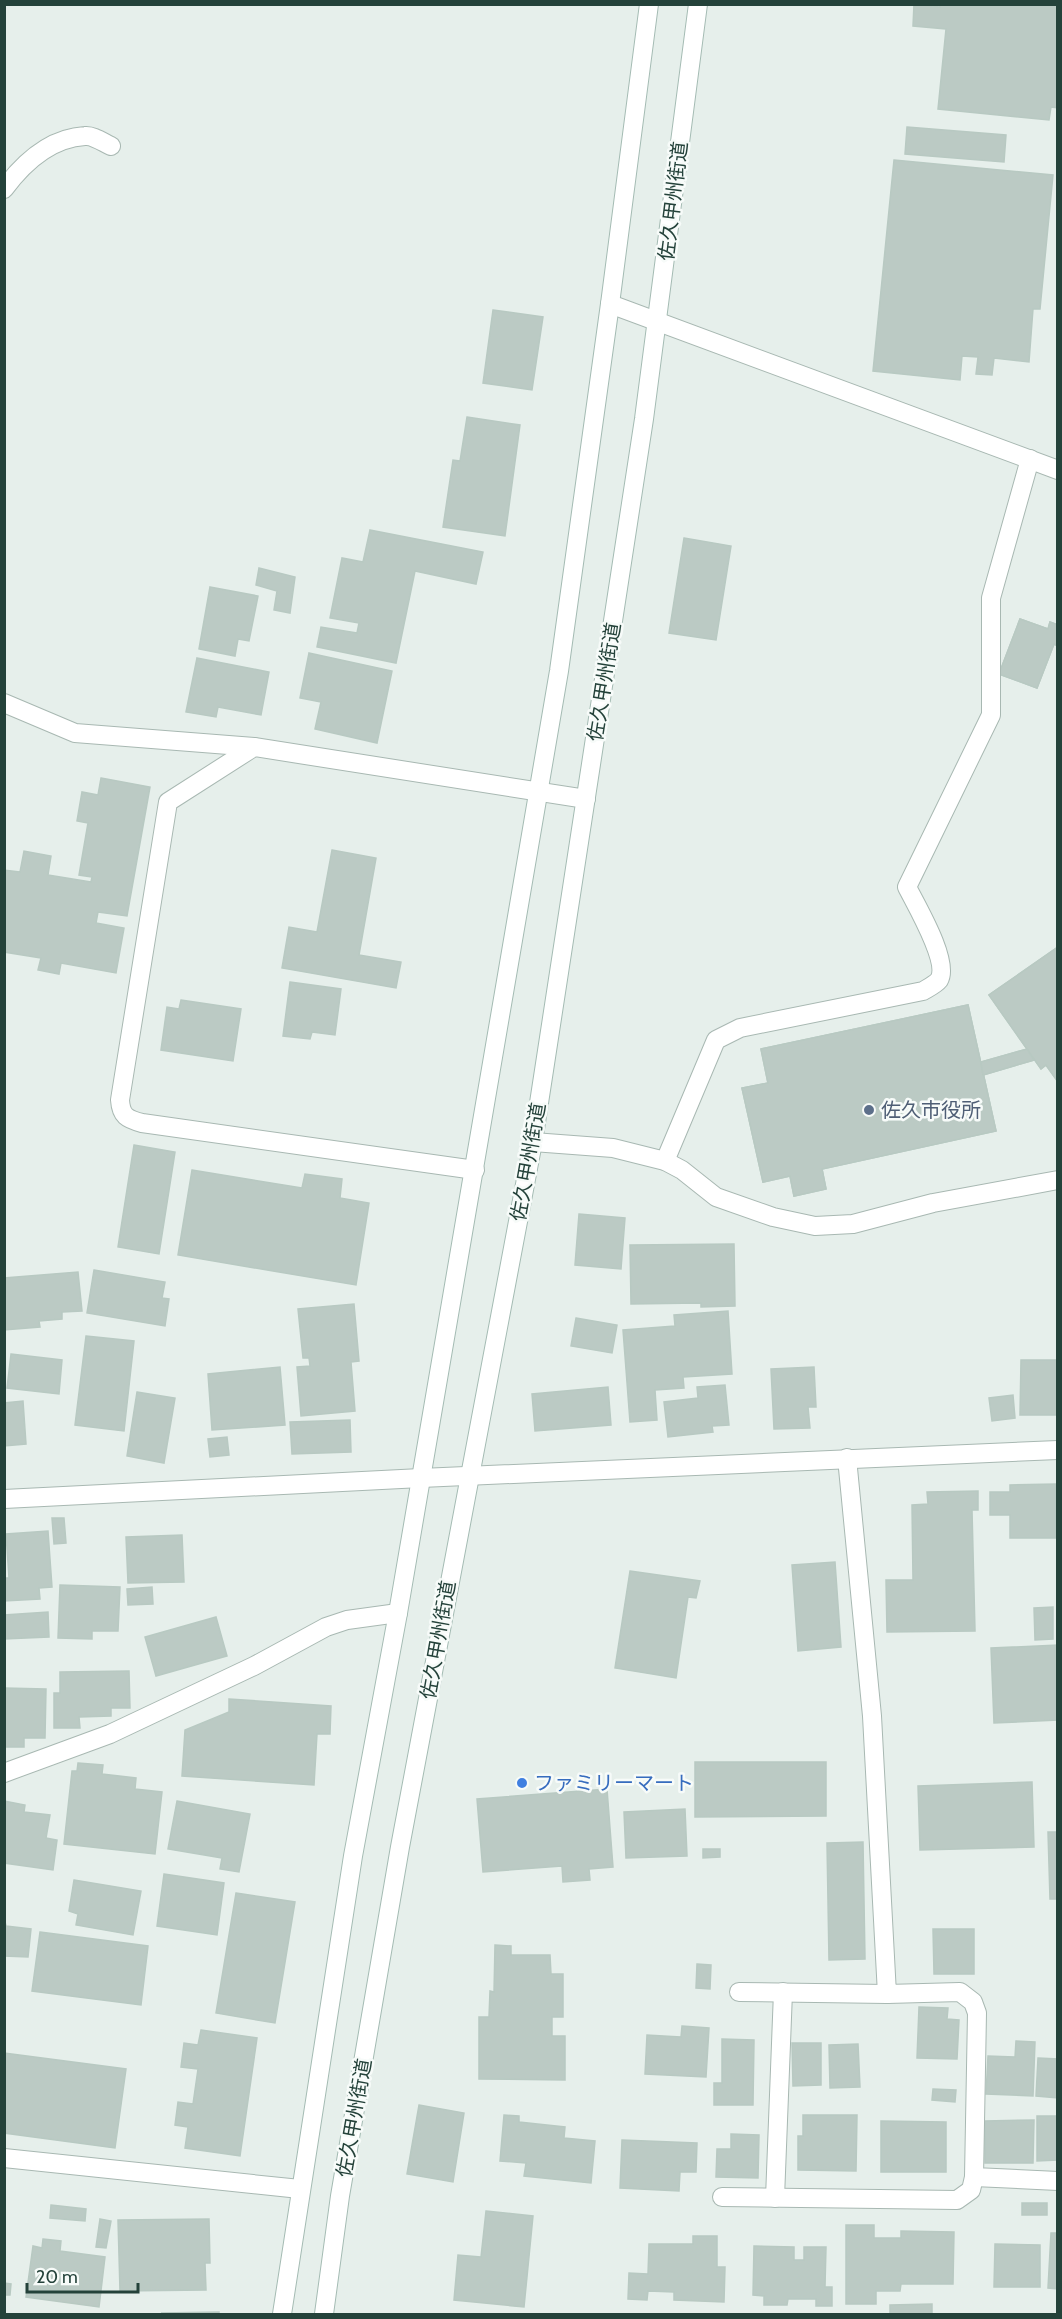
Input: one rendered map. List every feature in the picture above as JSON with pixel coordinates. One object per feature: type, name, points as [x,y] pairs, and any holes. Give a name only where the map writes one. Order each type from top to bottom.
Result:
[{"type":"main road","points":[[282,2314],[352,1856],[398,1613],[559,671],[610,304],[648,4]]},
{"type":"main road","name":"佐久甲州街道","points":[[324,2314],[340,2196],[398,1859],[533,1142],[657,320],[698,4]]},
{"type":"main road","points":[[4,189],[23,164],[54,144],[87,135],[111,146]]},
{"type":"main road","points":[[610,304],[1058,470]]},
{"type":"main road","points":[[665,1161],[716,1040],[740,1028],[923,990],[938,981],[943,968],[939,955],[908,887],[992,715],[991,598],[1030,459]]},
{"type":"main road","points":[[4,702],[75,733],[254,747],[446,779],[539,790],[586,799]]},
{"type":"main road","points":[[254,747],[168,802],[120,1110],[126,1118],[142,1123],[475,1170]]},
{"type":"main road","points":[[533,1142],[613,1148],[665,1161],[682,1170],[716,1197],[773,1218],[815,1226],[853,1224],[933,1203],[1058,1180]]},
{"type":"main road","points":[[4,1499],[469,1475],[1058,1450]]},
{"type":"main road","points":[[847,1458],[872,1716],[888,1994]]},
{"type":"main road","points":[[4,1773],[110,1734],[254,1666],[326,1627],[347,1620],[398,1613]]},
{"type":"main road","points":[[722,2197],[957,2200],[971,2190],[974,2177],[977,2013],[973,2002],[960,1992],[888,1994],[739,1992]]},
{"type":"main road","points":[[775,2198],[783,1992]]},
{"type":"main road","points":[[4,2158],[300,2189]]},
{"type":"main road","points":[[974,2177],[1058,2181]]},
{"type":"building","points":[[914,4],[940,7],[940,4],[1058,4],[1058,108],[1051,107],[1049,120],[938,109],[946,29],[913,26]]},
{"type":"building","points":[[907,127],[1006,135],[1004,162],[905,154]]},
{"type":"building","points":[[894,160],[1053,175],[1040,309],[1033,309],[1029,362],[994,358],[992,375],[976,374],[978,357],[962,356],[960,380],[873,371]]},
{"type":"building","points":[[493,310],[543,317],[532,390],[483,383]]},
{"type":"building","points":[[467,417],[520,425],[505,536],[443,527],[453,460],[460,461]]},
{"type":"building","points":[[370,530],[483,552],[476,584],[415,571],[396,663],[317,647],[321,627],[357,633],[359,623],[330,618],[342,558],[363,562]]},
{"type":"building","points":[[684,538],[731,546],[716,640],[669,633]]},
{"type":"building","points":[[259,568],[295,577],[290,613],[274,610],[277,591],[256,585]]},
{"type":"building","points":[[210,587],[258,596],[249,641],[238,639],[235,656],[199,649]]},
{"type":"building","points":[[1020,619],[1048,629],[1050,622],[1058,625],[1058,646],[1054,644],[1037,688],[999,674]]},
{"type":"building","points":[[1020,619],[1048,629],[1050,622],[1058,625],[1058,646],[1054,644],[1037,688],[999,674]]},
{"type":"building","points":[[309,653],[392,671],[377,743],[315,729],[321,702],[300,698]]},
{"type":"building","points":[[197,658],[269,672],[261,715],[218,707],[216,717],[186,712]]},
{"type":"building","points":[[101,778],[150,787],[127,916],[98,912],[96,923],[124,928],[116,973],[61,963],[59,974],[38,970],[41,958],[4,952],[4,870],[20,872],[24,851],[51,856],[48,875],[91,882],[92,877],[79,875],[88,823],[77,821],[82,792],[98,795]]},
{"type":"building","points":[[332,850],[376,858],[359,955],[401,962],[396,988],[282,968],[289,927],[317,932]]},
{"type":"building","points":[[1058,947],[1058,1082],[1046,1065],[1041,1069],[989,995]]},
{"type":"building","points":[[1058,947],[1058,1082],[1046,1065],[1041,1069],[989,995]]},
{"type":"building","points":[[290,982],[341,989],[335,1035],[312,1032],[310,1039],[283,1036]]},
{"type":"building","points":[[181,1000],[241,1009],[233,1061],[161,1050],[167,1007],[179,1009]]},
{"type":"building","name":"佐久市役所","points":[[968,1005],[996,1131],[822,1169],[826,1189],[794,1196],[790,1176],[763,1182],[742,1088],[768,1083],[761,1049]]},
{"type":"building","name":"佐久市役所","points":[[968,1005],[996,1131],[822,1169],[826,1189],[794,1196],[790,1176],[763,1182],[742,1088],[768,1083],[761,1049]]},
{"type":"building","name":"佐久市役所","points":[[1027,1049],[1034,1060],[983,1075],[981,1062]]},
{"type":"building","name":"佐久市役所","points":[[1027,1049],[1034,1060],[983,1075],[981,1062]]},
{"type":"building","points":[[134,1145],[175,1152],[159,1254],[118,1247]]},
{"type":"building","points":[[192,1170],[302,1188],[305,1174],[342,1179],[340,1198],[369,1203],[356,1285],[178,1255]]},
{"type":"building","points":[[579,1214],[625,1218],[621,1269],[575,1265]]},
{"type":"building","points":[[734,1244],[735,1306],[701,1307],[701,1303],[631,1304],[630,1245]]},
{"type":"building","points":[[94,1270],[165,1282],[162,1298],[169,1299],[165,1326],[87,1313]]},
{"type":"building","points":[[78,1272],[82,1311],[62,1312],[62,1319],[39,1321],[40,1327],[4,1330],[4,1278]]},
{"type":"building","points":[[354,1304],[359,1361],[351,1362],[355,1411],[301,1416],[297,1367],[310,1366],[309,1358],[303,1358],[298,1309]]},
{"type":"building","points":[[728,1311],[732,1374],[683,1377],[684,1388],[655,1390],[657,1420],[630,1422],[623,1330],[675,1326],[674,1315]]},
{"type":"building","points":[[576,1318],[617,1325],[612,1353],[571,1346]]},
{"type":"building","points":[[86,1336],[134,1341],[124,1431],[75,1425]]},
{"type":"building","points":[[11,1354],[62,1360],[59,1394],[7,1388]]},
{"type":"building","points":[[1021,1360],[1058,1360],[1058,1415],[1020,1415]]},
{"type":"building","points":[[280,1367],[285,1425],[212,1430],[208,1374]]},
{"type":"building","points":[[814,1367],[816,1407],[808,1407],[810,1428],[774,1429],[771,1369]]},
{"type":"building","points":[[725,1385],[729,1425],[712,1426],[713,1432],[668,1437],[664,1402],[698,1398],[697,1387]]},
{"type":"building","points":[[608,1387],[611,1425],[535,1431],[532,1394]]},
{"type":"building","points":[[137,1392],[175,1398],[164,1463],[127,1456]]},
{"type":"building","points":[[1013,1395],[1015,1418],[992,1421],[989,1398]]},
{"type":"building","points":[[23,1401],[26,1444],[4,1446],[4,1403]]},
{"type":"building","points":[[350,1420],[351,1452],[292,1454],[290,1422]]},
{"type":"building","points":[[227,1437],[229,1455],[210,1457],[208,1439]]},
{"type":"building","points":[[1056,1484],[1056,1538],[1010,1538],[1010,1515],[990,1515],[990,1492],[1010,1492],[1010,1485]]},
{"type":"building","points":[[978,1491],[978,1510],[972,1510],[975,1631],[887,1632],[886,1580],[913,1580],[912,1505],[928,1504],[927,1492]]},
{"type":"building","points":[[52,1518],[64,1518],[66,1543],[54,1544]]},
{"type":"building","points":[[48,1531],[52,1587],[39,1588],[40,1599],[4,1601],[4,1578],[9,1578],[6,1534]]},
{"type":"building","points":[[182,1535],[184,1582],[128,1583],[126,1537]]},
{"type":"building","points":[[835,1562],[841,1647],[798,1651],[792,1565]]},
{"type":"building","points":[[630,1571],[700,1581],[696,1598],[688,1597],[676,1678],[615,1668]]},
{"type":"building","points":[[60,1585],[120,1587],[118,1631],[92,1631],[92,1639],[58,1638]]},
{"type":"building","points":[[152,1587],[153,1604],[128,1605],[127,1589]]},
{"type":"building","points":[[1053,1607],[1053,1639],[1035,1640],[1034,1608]]},
{"type":"building","points":[[48,1612],[49,1637],[4,1639],[4,1615]]},
{"type":"building","points":[[216,1617],[227,1656],[156,1676],[145,1637]]},
{"type":"building","points":[[1058,1645],[1058,1720],[994,1723],[991,1648]]},
{"type":"building","points":[[129,1671],[130,1708],[111,1708],[111,1716],[79,1717],[80,1728],[54,1728],[54,1693],[60,1693],[60,1672]]},
{"type":"building","points":[[4,1688],[46,1689],[45,1738],[24,1738],[24,1747],[4,1747]]},
{"type":"building","points":[[229,1699],[331,1706],[330,1734],[317,1734],[314,1785],[182,1776],[185,1730],[229,1712]]},
{"type":"building","points":[[695,1762],[826,1762],[826,1816],[695,1817]]},
{"type":"building","points":[[78,1763],[103,1765],[102,1774],[136,1778],[135,1789],[162,1792],[155,1854],[64,1844],[72,1771],[77,1771]]},
{"type":"building","points":[[1032,1782],[1034,1847],[920,1850],[918,1786]]},
{"type":"building","points":[[607,1789],[613,1867],[589,1869],[590,1880],[563,1882],[562,1866],[483,1872],[477,1799]]},
{"type":"building","points":[[4,1801],[25,1805],[24,1812],[50,1815],[46,1838],[57,1840],[53,1870],[4,1863]]},
{"type":"building","points":[[177,1801],[250,1814],[239,1872],[220,1869],[222,1858],[168,1849]]},
{"type":"building","points":[[685,1809],[687,1856],[626,1858],[624,1812]]},
{"type":"building","points":[[1048,1832],[1058,1832],[1058,1899],[1050,1899]]},
{"type":"building","points":[[863,1842],[865,1959],[829,1960],[827,1843]]},
{"type":"building","points":[[703,1849],[720,1849],[720,1857],[703,1858]]},
{"type":"building","points":[[164,1874],[224,1883],[217,1935],[157,1926]]},
{"type":"building","points":[[74,1880],[141,1891],[133,1935],[76,1925],[78,1914],[69,1911]]},
{"type":"building","points":[[236,1893],[295,1902],[275,2023],[216,2013]]},
{"type":"building","points":[[4,1918],[6,1926],[31,1929],[28,1957],[4,1956]]},
{"type":"building","points":[[933,1929],[974,1929],[974,1974],[934,1974]]},
{"type":"building","points":[[40,1932],[148,1946],[141,2005],[32,1991]]},
{"type":"building","points":[[495,1945],[511,1946],[511,1955],[550,1955],[551,1974],[563,1974],[563,2017],[552,2017],[552,2036],[565,2036],[565,2080],[479,2079],[479,2017],[489,2017],[490,1991],[494,1992]]},
{"type":"building","points":[[697,1964],[711,1965],[710,1989],[696,1988]]},
{"type":"building","points":[[919,2007],[948,2008],[947,2019],[959,2020],[957,2059],[917,2058]]},
{"type":"building","points":[[682,2026],[709,2028],[706,2077],[645,2074],[647,2035],[681,2037]]},
{"type":"building","points":[[201,2030],[257,2038],[240,2156],[185,2148],[188,2127],[175,2125],[178,2102],[193,2104],[198,2069],[181,2067],[184,2043],[198,2045]]},
{"type":"building","points":[[722,2039],[754,2040],[753,2105],[714,2105],[714,2083],[722,2083]]},
{"type":"building","points":[[1016,2041],[1035,2042],[1033,2096],[986,2094],[988,2056],[1015,2057]]},
{"type":"building","points":[[792,2043],[821,2043],[821,2085],[793,2086]]},
{"type":"building","points":[[858,2044],[860,2087],[830,2088],[829,2045]]},
{"type":"building","points":[[4,2053],[126,2069],[115,2148],[4,2133]]},
{"type":"building","points":[[1038,2058],[1058,2059],[1058,2098],[1036,2096]]},
{"type":"building","points":[[933,2089],[956,2090],[955,2102],[932,2100]]},
{"type":"building","points":[[419,2105],[464,2113],[453,2182],[407,2174]]},
{"type":"building","points":[[504,2115],[519,2116],[519,2122],[565,2127],[564,2138],[595,2141],[591,2183],[524,2176],[526,2163],[500,2161]]},
{"type":"building","points":[[803,2115],[857,2115],[856,2171],[798,2170],[798,2136],[803,2136]]},
{"type":"building","points":[[1037,2116],[1058,2116],[1058,2160],[1037,2161]]},
{"type":"building","points":[[1034,2120],[1033,2163],[985,2163],[985,2121]]},
{"type":"building","points":[[881,2121],[946,2122],[946,2172],[881,2172]]},
{"type":"building","points":[[731,2134],[759,2135],[758,2178],[716,2177],[717,2149],[731,2149]]},
{"type":"building","points":[[622,2140],[697,2143],[696,2172],[680,2172],[679,2191],[620,2188]]},
{"type":"building","points":[[1022,2203],[1047,2203],[1047,2215],[1022,2215]]},
{"type":"building","points":[[51,2205],[86,2209],[85,2221],[50,2218]]},
{"type":"building","points":[[486,2211],[533,2216],[524,2307],[454,2300],[458,2255],[481,2257]]},
{"type":"building","points":[[100,2219],[111,2221],[106,2248],[96,2247]]},
{"type":"building","points":[[209,2219],[210,2263],[205,2263],[206,2290],[120,2291],[118,2220]]},
{"type":"building","points":[[846,2225],[874,2225],[874,2238],[901,2238],[901,2231],[954,2232],[953,2284],[901,2284],[900,2291],[876,2291],[876,2304],[846,2304]]},
{"type":"building","points":[[1051,2233],[1058,2233],[1058,2289],[1048,2288]]},
{"type":"building","points":[[693,2236],[717,2236],[717,2267],[725,2267],[724,2302],[674,2300],[674,2292],[648,2291],[647,2300],[628,2299],[629,2273],[648,2274],[649,2244],[693,2244]]},
{"type":"building","points":[[43,2239],[61,2241],[60,2251],[105,2257],[99,2307],[26,2297],[33,2246],[42,2248]]},
{"type":"building","points":[[995,2244],[1040,2245],[1040,2287],[994,2287]]},
{"type":"building","points":[[754,2246],[794,2247],[794,2260],[804,2260],[804,2247],[826,2247],[825,2287],[832,2287],[832,2306],[816,2306],[816,2299],[788,2299],[787,2305],[764,2305],[764,2296],[753,2295]]},
{"type":"building","points":[[4,2283],[11,2284],[10,2295],[4,2295]]},
{"type":"building","points":[[932,2304],[932,2314],[890,2314],[890,2305]]},
{"type":"building","points":[[219,2312],[219,2314],[161,2313]]},
{"type":"place","name":"佐久市役所","points":[[869,1110]]},
{"type":"place","name":"ファミリーマート","points":[[522,1783]]}]
